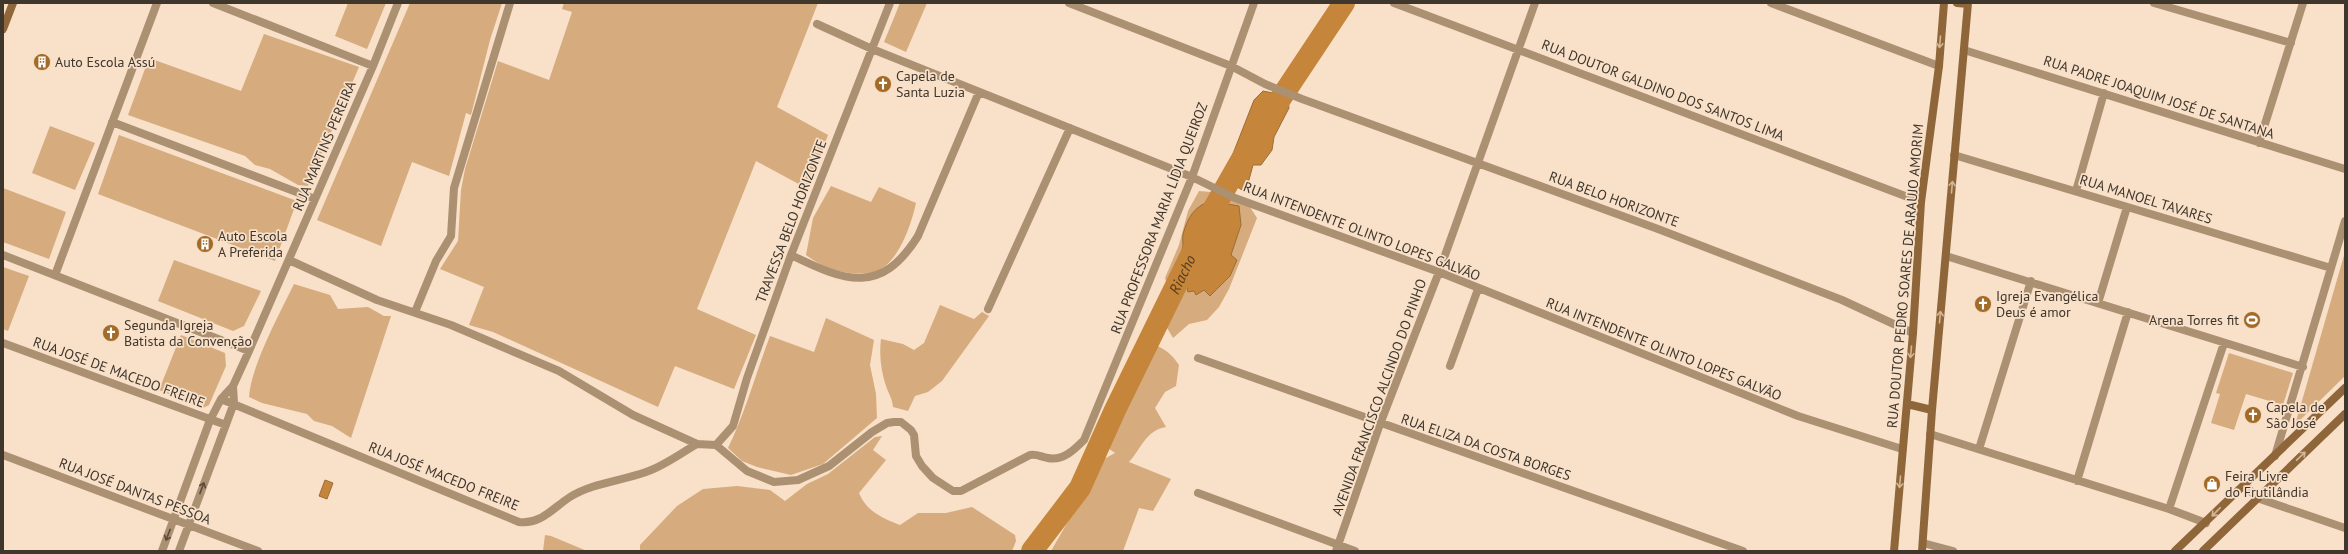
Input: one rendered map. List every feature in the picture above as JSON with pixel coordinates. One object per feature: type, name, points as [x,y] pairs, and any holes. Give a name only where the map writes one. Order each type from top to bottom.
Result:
[{"type":"street","points":[[3,29],[13,3]]},
{"type":"street","points":[[55,275],[157,3]]},
{"type":"street","points":[[213,3],[373,66]]},
{"type":"street","name":"RUA MARTINS PEREIRA","points":[[233,386],[373,66],[398,3]]},
{"type":"street","points":[[415,312],[436,261],[451,236],[454,188],[510,3]]},
{"type":"street","name":"TRAVESSA BELO HORIZONTE","points":[[716,445],[734,426],[747,378],[791,255],[890,3]]},
{"type":"street","points":[[1069,3],[1231,66]]},
{"type":"street","name":"RUA PROFESSORA MARIA LÍDIA QUEIROZ","points":[[716,445],[747,471],[774,482],[798,480],[829,466],[872,432],[887,423],[901,422],[907,426],[914,435],[916,456],[922,466],[946,489],[957,492],[1030,455],[1036,454],[1054,459],[1070,453],[1084,440],[1192,177],[1254,3]]},
{"type":"street","name":"RUA DOUTOR GALDINO DOS SANTOS LIMA","points":[[1394,3],[1922,202]]},
{"type":"street","name":"AVENIDA FRANCISCO ALCINDO DO PINHO","points":[[1337,548],[1380,424],[1439,272],[1479,163],[1535,3]]},
{"type":"street","points":[[1771,3],[1938,66]]},
{"type":"street","name":"RUA DOUTOR PEDRO SOARES DE ARAUJO AMORIM","points":[[1894,551],[1913,333],[1922,202],[1944,3]]},
{"type":"street","points":[[1953,551],[1922,547],[1932,410],[1968,3],[1957,3]]},
{"type":"street","points":[[2154,3],[2291,43]]},
{"type":"street","points":[[2259,143],[2303,3]]},
{"type":"street","name":"RUA INTENDENTE OLINTO LOPES GALVÃO","points":[[817,24],[872,49],[1192,177],[1235,198],[1439,272],[1478,289],[1798,416],[1902,449]]},
{"type":"street","name":"RUA PADRE JOAQUIM JOSÉ DE SANTANA","points":[[1964,50],[2104,92],[2259,143],[2345,169]]},
{"type":"street","name":"RUA BELO HORIZONTE","points":[[1231,66],[1265,84],[1302,99],[1479,163],[1834,297],[1913,333]]},
{"type":"street","points":[[791,255],[837,275],[853,277],[868,278],[883,273],[896,265],[906,254],[918,236],[979,92]]},
{"type":"street","points":[[2076,191],[2104,92]]},
{"type":"street","points":[[112,122],[315,199]]},
{"type":"street","points":[[988,310],[1070,128]]},
{"type":"street","name":"RUA MANOEL TAVARES","points":[[1954,155],[2331,268]]},
{"type":"street","points":[[2098,303],[2128,207]]},
{"type":"street","points":[[2275,457],[2303,367],[2345,221]]},
{"type":"street","points":[[3,255],[249,351]]},
{"type":"street","points":[[1946,256],[2031,281],[2303,367]]},
{"type":"street","points":[[289,260],[377,300],[415,312],[559,371],[633,415],[698,444],[716,445]]},
{"type":"street","points":[[1979,449],[2031,281]]},
{"type":"street","points":[[1450,366],[1478,289]]},
{"type":"street","points":[[2077,481],[2128,312]]},
{"type":"street","name":"RUA JOSÉ DE MACEDO FREIRE","points":[[3,343],[226,425]]},
{"type":"street","points":[[2169,509],[2224,343]]},
{"type":"street","name":"RUA ELIZA DA COSTA BORGES","points":[[1198,358],[1380,424],[1743,551]]},
{"type":"street","points":[[162,551],[210,420],[221,399],[233,386]]},
{"type":"street","points":[[179,551],[234,404],[233,386]]},
{"type":"street","points":[[2175,551],[2206,523],[2244,484],[2275,457],[2345,388]]},
{"type":"street","name":"RUA JOSÉ MACEDO FREIRE","points":[[221,399],[519,522],[527,523],[544,516],[571,496],[596,486],[647,472],[698,444]]},
{"type":"street","points":[[1907,404],[1932,410]]},
{"type":"street","points":[[2203,551],[2257,498],[2344,417]]},
{"type":"street","points":[[1930,434],[2169,509],[2206,523]]},
{"type":"street","name":"RUA JOSÉ DANTAS PESSOA","points":[[3,455],[258,551]]},
{"type":"street","points":[[2244,484],[2257,498],[2345,528]]},
{"type":"street","points":[[1198,493],[1337,548],[1355,551]]},
{"type":"shaded area","points":[[348,3],[386,3],[367,49],[335,36]]},
{"type":"shaded area","points":[[410,3],[502,3],[490,40],[471,115],[466,113],[449,176],[412,162],[381,246],[317,220]]},
{"type":"shaded area","points":[[564,3],[818,3],[777,107],[828,135],[808,189],[756,161],[697,309],[756,335],[734,389],[675,366],[658,407],[493,332],[469,325],[484,287],[440,269],[458,241],[461,190],[465,169],[498,61],[549,80],[572,12],[562,9]]},
{"type":"shaded area","points":[[900,3],[927,3],[906,52],[884,42]]},
{"type":"shaded area","points":[[264,34],[359,67],[308,186],[298,185],[270,169],[255,165],[245,156],[128,115],[149,58],[241,91]]},
{"type":"shaded area","points":[[1263,91],[1278,94],[1288,100],[1289,108],[1274,137],[1272,150],[1261,165],[1253,165],[1247,187],[1242,190],[1227,180],[1227,169],[1254,100]]},
{"type":"shaded area","points":[[50,126],[95,143],[75,190],[32,173]]},
{"type":"shaded area","points":[[119,135],[297,201],[275,261],[98,194]]},
{"type":"shaded area","points":[[831,186],[871,202],[879,187],[916,203],[911,222],[903,242],[891,261],[875,272],[850,273],[838,271],[816,262],[806,255],[813,218]]},
{"type":"shaded area","points":[[3,188],[66,212],[49,259],[3,242]]},
{"type":"shaded area","points":[[1199,191],[1211,192],[1250,207],[1257,218],[1229,289],[1219,307],[1207,320],[1189,324],[1173,338],[1166,326],[1174,305],[1165,278],[1179,245],[1188,211]]},
{"type":"shaded area","points":[[1210,201],[1239,206],[1241,225],[1231,255],[1237,260],[1230,276],[1210,296],[1204,290],[1196,295],[1194,291],[1188,292],[1184,277],[1183,262],[1186,252],[1182,250],[1183,234],[1192,213],[1204,203]]},
{"type":"shaded area","points":[[2345,252],[2345,376],[2295,425]]},
{"type":"shaded area","points":[[174,260],[261,291],[244,326],[233,331],[158,301]]},
{"type":"shaded area","points":[[3,267],[29,276],[8,331],[3,329]]},
{"type":"shaded area","points":[[294,284],[330,295],[338,309],[368,307],[384,316],[391,316],[351,438],[332,426],[314,421],[307,414],[262,403],[249,397],[251,384],[260,355]]},
{"type":"shaded area","points":[[940,305],[974,319],[982,312],[989,316],[942,381],[928,392],[915,396],[908,411],[893,407],[882,369],[880,357],[881,339],[903,344],[914,350],[924,343]]},
{"type":"shaded area","points":[[826,318],[874,340],[870,365],[876,394],[877,418],[823,464],[791,475],[757,467],[742,461],[728,448],[745,407],[770,336],[814,352]]},
{"type":"shaded area","points":[[181,335],[225,353],[226,366],[209,405],[203,408],[159,390]]},
{"type":"shaded area","points":[[1138,340],[1162,348],[1175,359],[1179,365],[1176,386],[1165,392],[1155,408],[1166,427],[1153,432],[1144,441],[1129,462],[1171,479],[1153,511],[1139,508],[1123,551],[1051,551],[1104,459],[1115,453],[1095,439]]},
{"type":"shaded area","points":[[2229,353],[2293,373],[2283,405],[2246,394],[2234,430],[2211,423],[2220,394],[2216,393]]},
{"type":"shaded area","points":[[882,436],[873,450],[886,460],[859,493],[870,509],[881,517],[900,525],[918,513],[946,513],[972,507],[1015,535],[1016,541],[1012,551],[640,551],[640,545],[677,506],[703,489],[737,486],[770,490],[785,501],[807,484],[828,474],[875,437]]},
{"type":"shaded area","points":[[325,480],[333,483],[327,499],[319,496]]},
{"type":"shaded area","points":[[545,535],[551,536],[587,551],[543,551]]},
{"type":"waterway","name":"Riacho","points":[[1265,122],[1344,3]]},
{"type":"waterway","name":"Riacho","points":[[1032,551],[1080,488],[1115,410],[1214,208],[1243,157]]},
{"type":"place","name":"Auto Escola Assú","points":[[42,62]]},
{"type":"place","name":"Capela de Santa Luzia","points":[[883,84]]},
{"type":"place","name":"Auto Escola A Preferida","points":[[205,244]]},
{"type":"place","name":"Igreja Evangélica Deus é amor","points":[[1983,304]]},
{"type":"place","name":"Arena Torres fit","points":[[2252,320]]},
{"type":"place","name":"Segunda Igreja Batista da Convenção","points":[[111,333]]},
{"type":"place","name":"Capela de São José","points":[[2253,415]]},
{"type":"place","name":"Feira Livre do Frutilândia","points":[[2212,484]]}]
